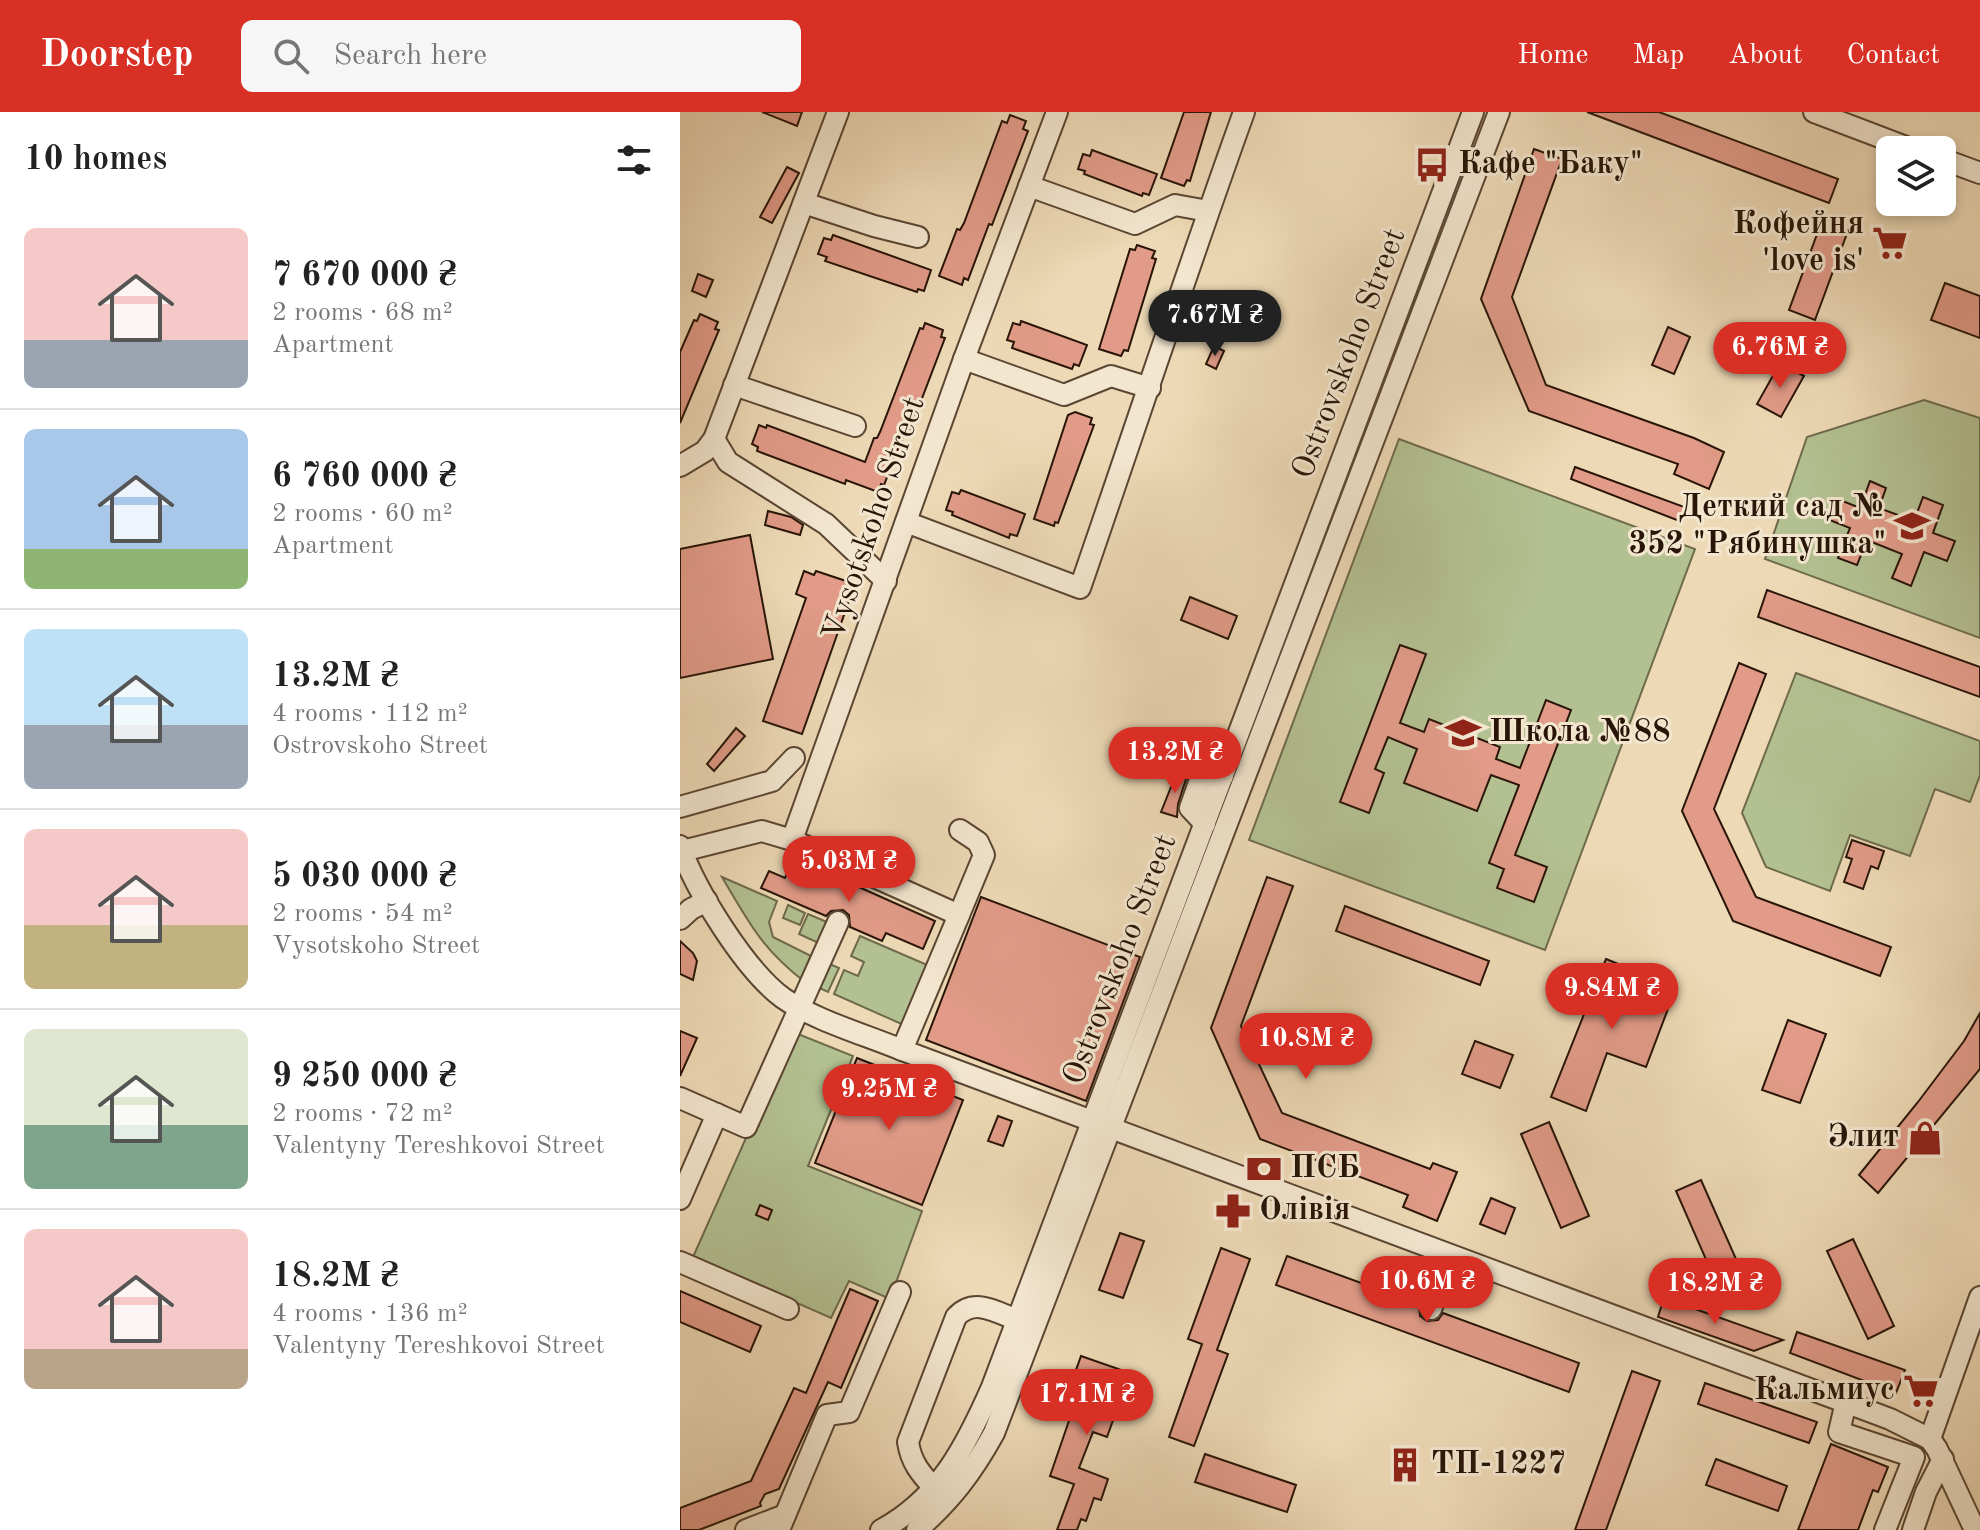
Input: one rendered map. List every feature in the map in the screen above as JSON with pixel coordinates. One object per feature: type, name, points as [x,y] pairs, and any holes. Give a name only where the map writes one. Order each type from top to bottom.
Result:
[{"type":"street","points":[[680,466],[705,451],[714,439],[838,112]]},
{"type":"street","points":[[1057,112],[1074,112]]},
{"type":"street","name":"Vysotskoho Street","points":[[792,840],[964,359],[1057,112]]},
{"type":"street","points":[[906,522],[1080,588],[1244,112]]},
{"type":"street","name":"Ostrovskoho Street","points":[[917,1530],[946,1504],[973,1471],[994,1433],[1205,824],[1473,112]]},
{"type":"street","name":"Ostrovskoho Street","points":[[881,1530],[913,1510],[949,1471],[968,1442],[1102,1124],[1499,112]]},
{"type":"street","points":[[1814,112],[1877,136]]},
{"type":"street","points":[[1956,164],[1980,173]]},
{"type":"street","points":[[1029,186],[1135,224],[1175,205],[1208,211]]},
{"type":"street","points":[[804,203],[918,237]]},
{"type":"street","points":[[964,359],[1064,395],[1111,376],[1150,388]]},
{"type":"street","points":[[734,385],[855,426]]},
{"type":"street","points":[[714,439],[728,462],[826,524],[886,581]]},
{"type":"street","points":[[680,807],[772,781],[794,758]]},
{"type":"street","points":[[902,1050],[984,855],[978,842],[960,830]]},
{"type":"street","points":[[959,915],[792,840],[762,831],[681,849],[707,901],[737,946],[764,981],[800,1008],[902,1050],[1890,1419],[1930,1439],[1943,1459],[1975,1530]]},
{"type":"street","points":[[680,919],[707,901]]},
{"type":"street","points":[[680,1098],[746,1127],[838,922]]},
{"type":"street","points":[[680,1199],[717,1114]]},
{"type":"street","points":[[680,1262],[788,1309]]},
{"type":"street","points":[[1431,1309],[1439,1289]]},
{"type":"street","points":[[746,1530],[782,1522],[827,1415],[849,1412],[900,1292]]},
{"type":"street","points":[[1930,1439],[1980,1297]]},
{"type":"street","points":[[934,1488],[919,1472],[910,1456],[908,1442],[956,1317],[964,1308],[976,1305],[1017,1320]]},
{"type":"street","points":[[1846,1402],[1839,1432],[1914,1457],[1885,1530]]},
{"type":"street","points":[[1913,1530],[1943,1459]]},
{"type":"green space","points":[[1924,400],[1980,418],[1980,638],[1765,559],[1807,437]]},
{"type":"green space","points":[[1399,439],[1695,549],[1545,950],[1249,840]]},
{"type":"green space","points":[[1796,673],[1980,741],[1980,775],[1970,802],[1935,789],[1910,856],[1850,835],[1830,891],[1766,867],[1742,813]]},
{"type":"green space","points":[[722,877],[777,901],[769,922],[773,937],[815,958],[805,982],[767,946]]},
{"type":"green space","points":[[788,905],[805,913],[800,925],[783,918]]},
{"type":"green space","points":[[808,914],[834,925],[825,946],[799,934]]},
{"type":"green space","points":[[860,936],[932,967],[906,1026],[834,994],[844,970],[858,976],[864,962],[851,956]]},
{"type":"green space","points":[[825,962],[839,968],[828,992],[815,986]]},
{"type":"green space","points":[[798,1034],[853,1056],[808,1166],[922,1211],[890,1299],[849,1281],[831,1318],[693,1257],[790,1039]]},
{"type":"building","points":[[762,112],[802,112],[797,126]]},
{"type":"building","points":[[1184,112],[1211,112],[1190,181],[1187,180],[1184,186],[1161,178]]},
{"type":"building","points":[[1587,112],[1659,112],[1838,179],[1829,203]]},
{"type":"building","points":[[1010,115],[1026,121],[1023,129],[1028,131],[992,225],[989,224],[968,280],[964,278],[962,285],[939,276],[957,229],[960,230],[964,223],[1002,121],[1007,123]]},
{"type":"building","points":[[1534,149],[1562,159],[1512,297],[1546,385],[1694,438],[1724,452],[1709,489],[1674,474],[1678,464],[1529,411],[1481,299]]},
{"type":"building","points":[[1092,150],[1157,174],[1149,195],[1143,193],[1142,196],[1084,174],[1085,171],[1078,169],[1083,154],[1090,156]]},
{"type":"building","points":[[787,167],[799,173],[772,223],[760,217]]},
{"type":"building","points":[[1823,218],[1849,228],[1815,320],[1789,310]]},
{"type":"building","points":[[833,235],[931,270],[924,291],[918,289],[917,292],[825,261],[827,257],[818,254],[824,238],[831,240]]},
{"type":"building","points":[[1137,245],[1155,251],[1152,258],[1156,259],[1128,351],[1124,350],[1121,356],[1099,349],[1130,249],[1135,250]]},
{"type":"building","points":[[698,274],[713,280],[706,297],[692,291]]},
{"type":"building","points":[[1945,283],[1980,296],[1980,338],[1931,320]]},
{"type":"building","points":[[700,314],[718,322],[715,329],[719,330],[680,423],[680,352],[694,320],[697,321]]},
{"type":"building","points":[[1021,321],[1087,345],[1079,366],[1074,364],[1072,369],[1012,348],[1014,342],[1007,340],[1013,323],[1020,325]]},
{"type":"building","points":[[925,323],[943,330],[941,337],[945,338],[908,435],[904,434],[884,485],[881,484],[878,492],[846,480],[845,484],[757,451],[758,447],[752,444],[759,425],[766,428],[767,425],[865,462],[874,438],[880,432],[920,328],[923,329]]},
{"type":"building","points":[[1668,327],[1690,337],[1674,374],[1652,365]]},
{"type":"building","points":[[1214,346],[1224,351],[1216,369],[1206,364]]},
{"type":"building","points":[[1780,363],[1804,376],[1781,417],[1757,404]]},
{"type":"building","points":[[1075,412],[1092,418],[1090,424],[1094,425],[1058,523],[1055,522],[1054,526],[1034,519],[1068,415]]},
{"type":"building","points":[[1575,467],[1687,508],[1682,522],[1571,479]]},
{"type":"building","points":[[1870,481],[1886,488],[1879,508],[1914,521],[1923,497],[1943,505],[1933,533],[1955,541],[1947,561],[1924,552],[1911,586],[1892,578],[1902,554],[1867,540],[1857,565],[1838,558],[1850,528],[1827,519],[1835,498],[1860,508]]},
{"type":"building","points":[[961,490],[1025,514],[1017,536],[1010,534],[1009,538],[952,515],[953,512],[946,510],[952,492],[959,494]]},
{"type":"building","points":[[768,511],[791,517],[803,525],[800,535],[765,525]]},
{"type":"building","points":[[750,535],[773,659],[680,678],[680,549]]},
{"type":"building","points":[[804,571],[814,575],[816,571],[855,584],[802,734],[763,721],[806,598],[796,594]]},
{"type":"building","points":[[1767,590],[1980,667],[1980,697],[1758,617]]},
{"type":"building","points":[[1190,597],[1237,616],[1228,639],[1181,620]]},
{"type":"building","points":[[1400,645],[1426,654],[1400,723],[1424,732],[1429,719],[1500,747],[1496,759],[1520,768],[1546,700],[1571,710],[1515,855],[1547,867],[1534,902],[1497,888],[1504,869],[1489,863],[1519,785],[1491,775],[1477,811],[1404,783],[1417,749],[1388,737],[1375,769],[1384,773],[1369,813],[1340,802]]},
{"type":"building","points":[[1739,663],[1766,674],[1714,809],[1756,897],[1891,947],[1880,976],[1733,921],[1682,811]]},
{"type":"building","points":[[736,728],[745,736],[714,771],[707,764]]},
{"type":"building","points":[[1177,772],[1187,776],[1177,817],[1161,812]]},
{"type":"building","points":[[1852,840],[1884,851],[1878,869],[1871,866],[1863,889],[1844,882],[1852,859],[1846,857]]},
{"type":"building","points":[[794,858],[935,921],[923,949],[886,933],[882,941],[850,927],[849,915],[843,910],[831,911],[826,916],[761,888],[769,871],[785,878]]},
{"type":"building","points":[[1267,877],[1293,886],[1241,1026],[1282,1113],[1430,1169],[1433,1163],[1457,1172],[1437,1221],[1403,1207],[1408,1195],[1260,1139],[1211,1028]]},
{"type":"building","points":[[981,897],[1140,957],[1086,1101],[926,1040]]},
{"type":"building","points":[[1345,906],[1489,961],[1480,985],[1336,931]]},
{"type":"building","points":[[680,941],[697,961],[693,980],[680,974]]},
{"type":"building","points":[[1606,959],[1638,972],[1636,979],[1674,993],[1646,1067],[1607,1053],[1586,1111],[1551,1097]]},
{"type":"building","points":[[1980,1013],[1980,1069],[1878,1193],[1859,1175],[1964,1041]]},
{"type":"building","points":[[1788,1020],[1826,1034],[1800,1103],[1762,1090]]},
{"type":"building","points":[[680,1031],[697,1038],[680,1076]]},
{"type":"building","points":[[1475,1041],[1513,1055],[1500,1088],[1462,1074]]},
{"type":"building","points":[[857,1058],[963,1100],[922,1205],[815,1163]]},
{"type":"building","points":[[998,1116],[1012,1121],[1003,1146],[988,1141]]},
{"type":"building","points":[[1549,1122],[1589,1216],[1561,1228],[1521,1134]]},
{"type":"building","points":[[1701,1180],[1740,1268],[1715,1280],[1676,1191]]},
{"type":"building","points":[[1491,1198],[1515,1208],[1505,1234],[1480,1224]]},
{"type":"building","points":[[760,1205],[772,1210],[768,1220],[756,1215]]},
{"type":"building","points":[[1120,1233],[1144,1241],[1123,1298],[1099,1290]]},
{"type":"building","points":[[1853,1239],[1894,1326],[1868,1339],[1827,1251]]},
{"type":"building","points":[[1221,1248],[1250,1259],[1217,1350],[1228,1354],[1194,1446],[1169,1437],[1202,1344],[1188,1339]]},
{"type":"building","points":[[1287,1256],[1419,1304],[1420,1316],[1427,1321],[1438,1320],[1443,1313],[1579,1363],[1569,1392],[1276,1285]]},
{"type":"building","points":[[850,1289],[878,1301],[841,1388],[828,1382],[779,1489],[765,1494],[761,1506],[699,1530],[680,1530],[680,1508],[751,1481],[794,1388],[806,1393]]},
{"type":"building","points":[[680,1291],[761,1326],[750,1352],[680,1322]]},
{"type":"building","points":[[1664,1298],[1783,1340],[1754,1351],[1658,1317]]},
{"type":"building","points":[[1797,1332],[1905,1370],[1896,1393],[1790,1353]]},
{"type":"building","points":[[1081,1356],[1130,1373],[1107,1437],[1093,1432],[1079,1468],[1108,1479],[1101,1500],[1094,1498],[1086,1521],[1081,1519],[1077,1530],[1057,1530],[1074,1484],[1050,1476],[1085,1374],[1076,1370]]},
{"type":"building","points":[[1632,1371],[1660,1381],[1606,1530],[1575,1530]]},
{"type":"building","points":[[1705,1383],[1817,1422],[1809,1443],[1698,1404]]},
{"type":"building","points":[[1831,1444],[1888,1467],[1878,1492],[1873,1490],[1858,1530],[1798,1530]]},
{"type":"building","points":[[1205,1454],[1296,1485],[1287,1512],[1195,1482]]},
{"type":"building","name":"ТП-1227","points":[[1397,1455],[1417,1462],[1411,1475],[1394,1468]]},
{"type":"building","points":[[1716,1459],[1787,1486],[1778,1511],[1706,1485]]},
{"type":"place","name":"Кафе \"Баку\"","points":[[1432,165]]},
{"type":"place","name":"Кофейня 'love is'","points":[[1890,243]]},
{"type":"place","name":"Деткий сад № 352 \"Рябинушка\"","points":[[1912,526]]},
{"type":"place","name":"Школа №88","points":[[1463,733]]},
{"type":"place","name":"Элит","points":[[1925,1138]]},
{"type":"place","name":"ПСБ","points":[[1264,1169]]},
{"type":"place","name":"Олівія","points":[[1233,1211]]},
{"type":"place","name":"Кальмиус","points":[[1921,1391]]},
{"type":"place","name":"ТП-1227","points":[[1405,1465]]}]
